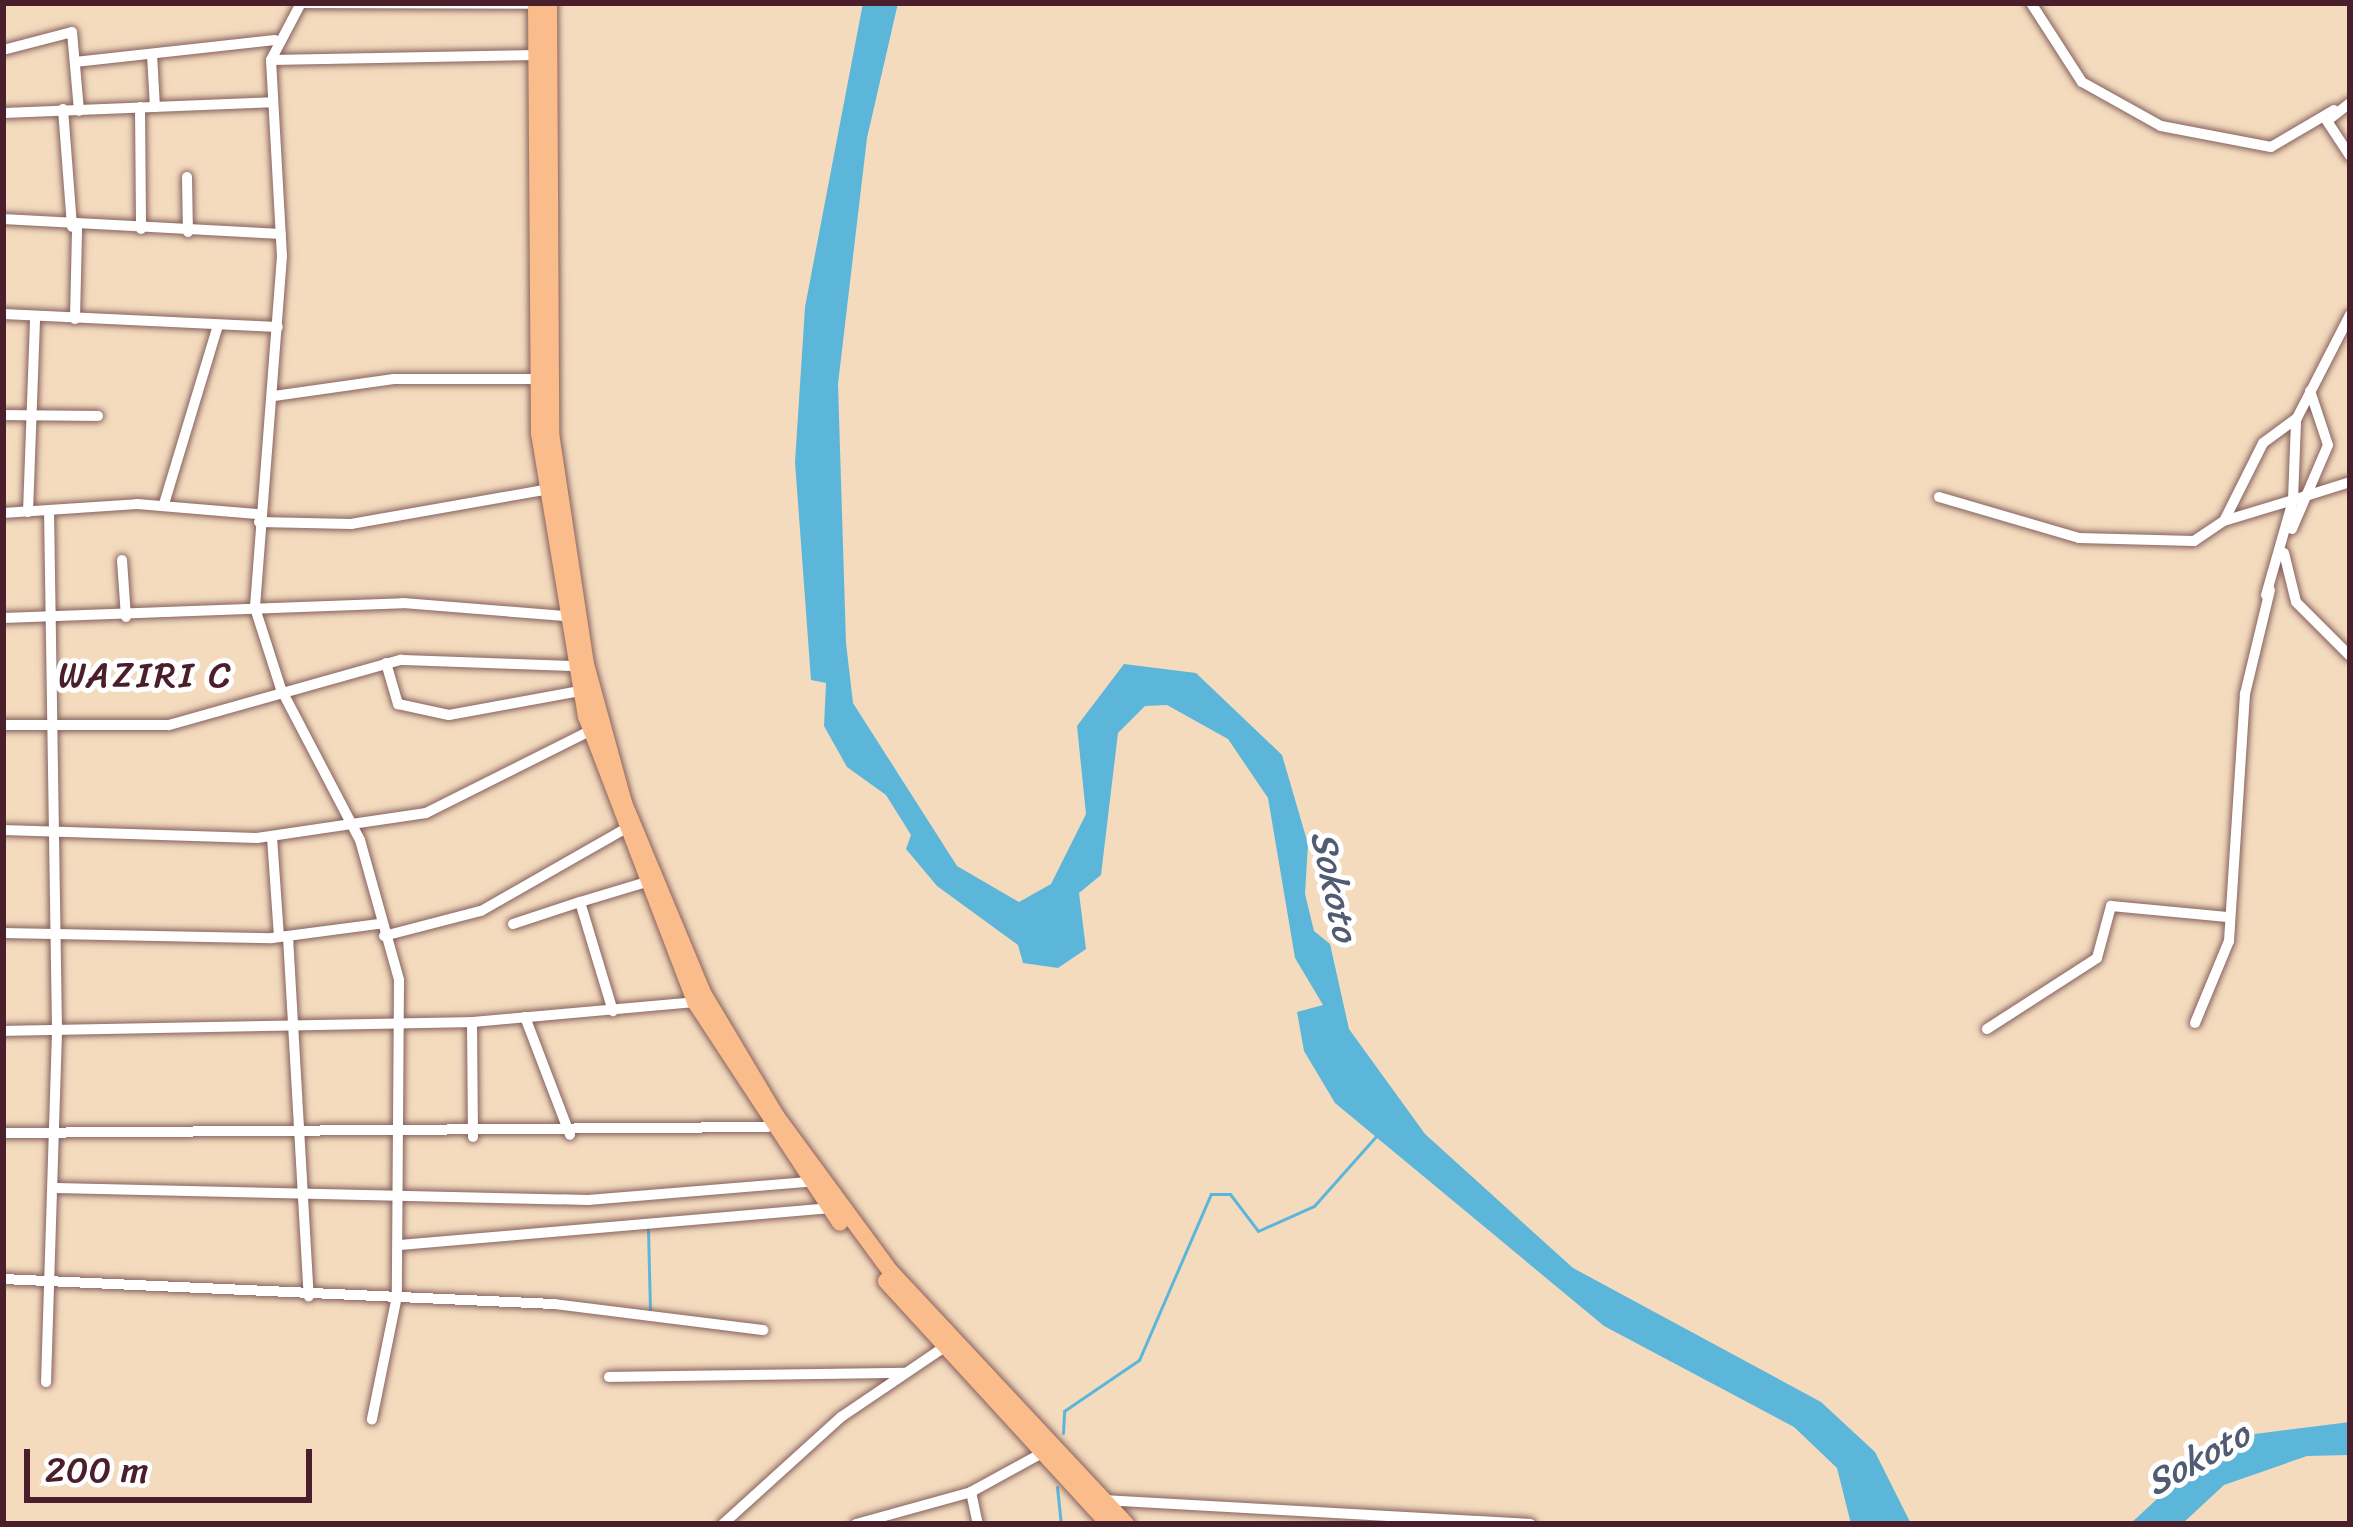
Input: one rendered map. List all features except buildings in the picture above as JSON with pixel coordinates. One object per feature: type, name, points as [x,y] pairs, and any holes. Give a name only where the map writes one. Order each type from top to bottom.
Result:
[{"type":"main road","points":[[536,3],[537,379],[544,490],[564,616],[590,731],[643,884],[695,1002],[768,1127],[808,1182],[944,1348],[1109,1524]]},
{"type":"main road","points":[[549,3],[551,433],[579,630],[624,802],[704,993],[777,1117],[891,1272],[1126,1524]]},
{"type":"street","points":[[372,1419],[397,1296],[402,1023],[351,823],[281,689],[256,608],[258,518],[278,327],[280,234],[272,60],[275,40],[302,3],[536,3]]},
{"type":"street","points":[[2031,3],[2081,82],[2161,126],[2271,147],[2350,103]]},
{"type":"street","points":[[3,50],[72,32],[80,111]]},
{"type":"street","points":[[75,62],[275,40]]},
{"type":"street","points":[[152,54],[155,106]]},
{"type":"street","points":[[272,60],[536,55]]},
{"type":"street","points":[[3,113],[273,102]]},
{"type":"street","points":[[140,106],[142,229]]},
{"type":"street","points":[[63,109],[75,227],[75,319]]},
{"type":"street","points":[[2334,110],[2329,127],[2350,157]]},
{"type":"street","points":[[187,177],[188,232]]},
{"type":"street","points":[[3,219],[75,227],[280,234]]},
{"type":"street","points":[[3,314],[278,327]]},
{"type":"street","points":[[2292,529],[2293,500],[2286,465],[2297,418],[2350,315]]},
{"type":"street","points":[[28,512],[35,318]]},
{"type":"street","points":[[164,504],[218,325]]},
{"type":"street","points":[[274,397],[381,380],[537,379]]},
{"type":"street","points":[[2194,1023],[2229,941],[2227,917],[2240,874],[2232,812],[2245,694],[2270,590],[2328,445],[2310,391]]},
{"type":"street","points":[[3,415],[98,416]]},
{"type":"street","points":[[2224,521],[2263,443],[2297,418]]},
{"type":"street","points":[[1939,497],[2105,542],[2194,541],[2224,521],[2350,482]]},
{"type":"street","points":[[3,513],[164,504],[258,518],[351,524],[544,490]]},
{"type":"street","points":[[46,1382],[56,1188],[57,1030],[49,510]]},
{"type":"street","points":[[2284,553],[2296,602],[2350,656]]},
{"type":"street","points":[[122,560],[126,617]]},
{"type":"street","points":[[2260,602],[2270,590]]},
{"type":"street","points":[[3,618],[126,617],[403,603],[564,616]]},
{"type":"street","points":[[386,663],[398,704],[449,716],[580,691]]},
{"type":"street","points":[[3,725],[170,725],[281,689],[386,663],[574,666]]},
{"type":"street","points":[[3,830],[272,837],[451,808],[590,731]]},
{"type":"street","points":[[3,934],[283,937],[381,930],[481,911],[623,830]]},
{"type":"street","points":[[272,837],[296,1025],[310,1196],[309,1296]]},
{"type":"street","points":[[513,924],[643,884]]},
{"type":"street","points":[[580,902],[613,1011]]},
{"type":"street","points":[[1988,1028],[2097,958],[2111,906],[2227,917]]},
{"type":"street","points":[[3,1031],[472,1022],[695,1002]]},
{"type":"street","points":[[525,1017],[570,1136]]},
{"type":"street","points":[[472,1022],[472,1137]]},
{"type":"street","points":[[3,1133],[472,1137],[768,1127]]},
{"type":"street","points":[[56,1188],[310,1196],[638,1198],[808,1182]]},
{"type":"street","points":[[399,1245],[829,1208]]},
{"type":"street","points":[[3,1279],[309,1296],[397,1296],[763,1330]]},
{"type":"street","points":[[722,1524],[903,1373],[944,1348]]},
{"type":"street","points":[[609,1377],[903,1373]]},
{"type":"street","points":[[860,1524],[916,1518],[1046,1458],[1044,1436]]},
{"type":"street","points":[[971,1492],[978,1524]]},
{"type":"street","points":[[1103,1499],[1530,1524]]},
{"type":"water","points":[[863,3],[898,3],[867,138],[838,384],[846,643],[853,703],[957,866],[1019,902],[1051,884],[1086,814],[1077,726],[1124,664],[1196,673],[1282,755],[1308,844],[1305,894],[1314,931],[1330,944],[1349,1029],[1425,1134],[1573,1268],[1821,1402],[1875,1452],[1911,1524],[1851,1524],[1837,1468],[1794,1427],[1604,1326],[1335,1103],[1304,1051],[1297,1012],[1323,1005],[1295,958],[1268,798],[1228,739],[1167,705],[1145,706],[1118,733],[1101,875],[1079,893],[1086,949],[1058,968],[1023,963],[1018,945],[937,886],[906,849],[911,835],[886,795],[847,767],[824,726],[826,683],[811,680],[795,462],[805,307]]},
{"type":"water","points":[[2350,1422],[2350,1455],[2307,1456],[2224,1485],[2182,1524],[2130,1524],[2223,1438]]},
{"type":"waterway","points":[[1063,1433],[1064,1411],[1139,1360],[1211,1194],[1230,1194],[1258,1231],[1314,1206],[1377,1135]]},
{"type":"waterway","points":[[648,1229],[650,1310]]},
{"type":"waterway","points":[[1057,1487],[1061,1524]]},
{"type":"district","name":"WAZIRI C","points":[[146,676]]},
{"type":"water label","name":"Sokoto","points":[[1334,886]]},
{"type":"water label","name":"Sokoto","points":[[2198,1459]]}]
